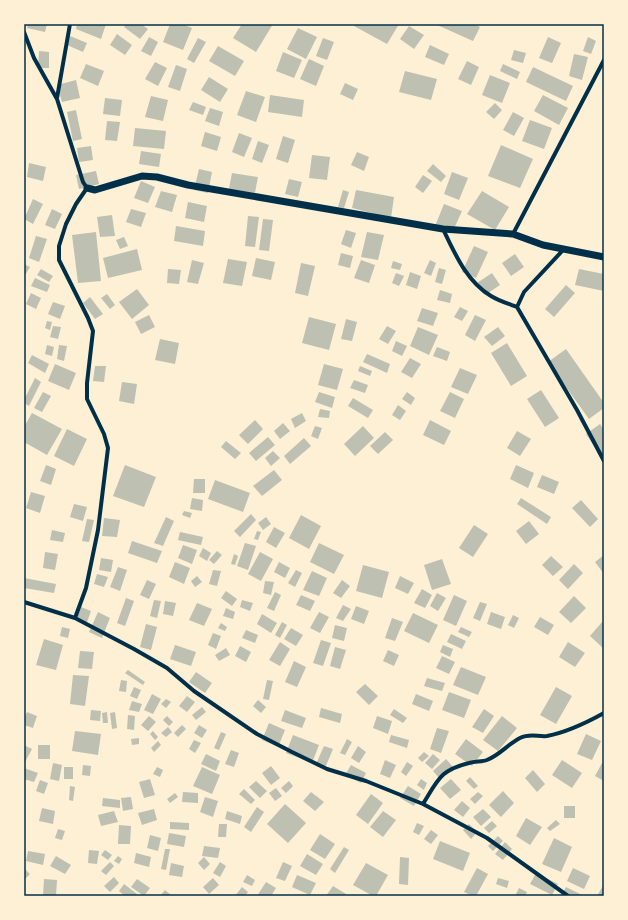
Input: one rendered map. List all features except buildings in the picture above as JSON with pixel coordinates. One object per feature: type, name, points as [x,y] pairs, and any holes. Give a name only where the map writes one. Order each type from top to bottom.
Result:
[{"type":"street","points":[[57,98],[70,24]]},
{"type":"street","points":[[24,32],[34,58],[57,98],[83,182],[87,188],[95,190],[142,176],[157,177],[188,185],[443,229],[513,234],[543,245],[604,257]]},
{"type":"street","points":[[513,234],[604,60]]},
{"type":"street","points":[[75,618],[86,588],[98,530],[108,448],[104,434],[87,399],[87,383],[94,332],[59,260],[59,246],[66,224],[76,204],[87,188]]},
{"type":"street","points":[[443,229],[465,270],[479,287],[493,297],[517,307],[577,410],[604,460]]},
{"type":"street","points":[[517,307],[524,292],[564,248]]},
{"type":"street","points":[[24,602],[75,618],[167,668],[194,691],[257,734],[327,769],[424,804],[487,838],[568,896]]},
{"type":"street","points":[[424,804],[440,778],[454,767],[471,762],[487,760],[500,753],[524,736],[547,736],[575,728],[604,713]]}]
